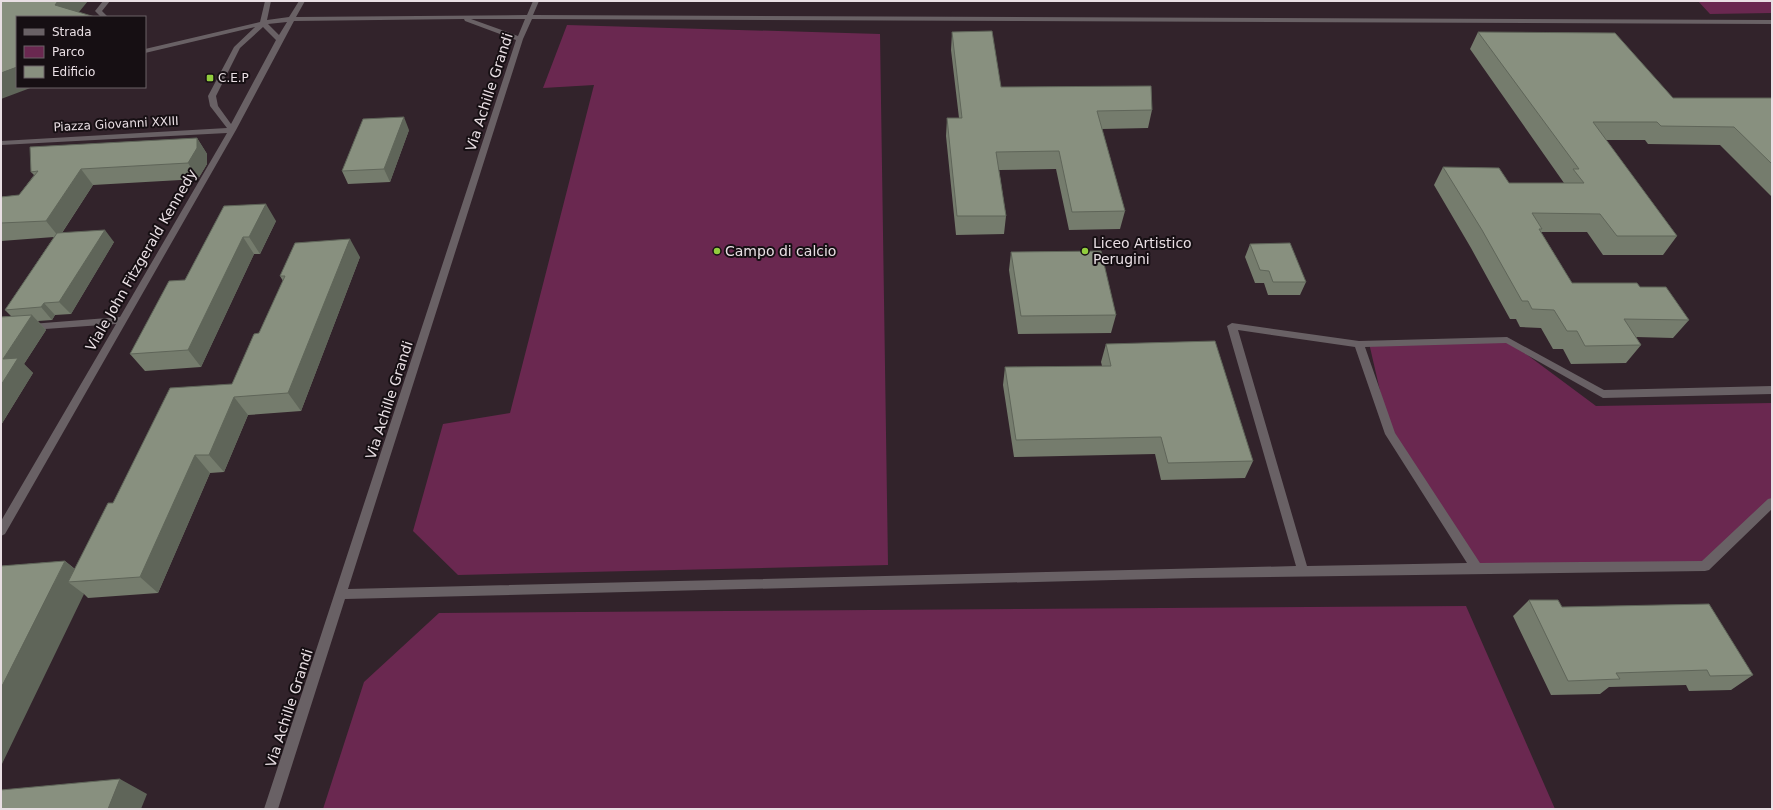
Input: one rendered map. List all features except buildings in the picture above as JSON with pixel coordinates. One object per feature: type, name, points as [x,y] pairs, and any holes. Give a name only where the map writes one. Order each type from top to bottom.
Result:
[{"type":"street","points":[[104,16],[98,11],[107,1]]},
{"type":"street","points":[[232,130],[214,106],[212,96],[237,47],[263,23],[268,1]]},
{"type":"street","name":"Viale John Fitzgerald Kennedy","points":[[1,531],[232,130],[269,59],[302,1]]},
{"type":"street","name":"Via Achille Grandi","points":[[271,809],[520,39],[536,1]]},
{"type":"street","points":[[459,17],[520,39]]},
{"type":"street","points":[[146,51],[263,23],[291,19],[530,17],[1772,22]]},
{"type":"street","points":[[263,23],[280,40]]},
{"type":"street","name":"Piazza Giovanni XXIII","points":[[1,143],[232,130]]},
{"type":"street","points":[[25,327],[123,320]]},
{"type":"street","points":[[1303,570],[1232,326],[1359,344],[1507,340],[1603,394],[1772,390]]},
{"type":"street","points":[[1359,344],[1390,434],[1476,567]]},
{"type":"street","points":[[341,594],[1102,574],[1476,567],[1705,566],[1772,502]]},
{"type":"green space","points":[[1698,1],[1772,1],[1772,13],[1710,14]]},
{"type":"green space","name":"Campo di calcio","points":[[567,25],[880,34],[888,565],[458,575],[413,531],[443,424],[510,413],[594,85],[543,88]]},
{"type":"green space","points":[[1507,340],[1596,406],[1772,403],[1772,502],[1705,566],[1476,567],[1390,434],[1369,343]]},
{"type":"green space","points":[[1466,606],[1555,809],[323,809],[364,682],[439,613]]},
{"type":"place","name":"C.E.P","points":[[210,78]]},
{"type":"place","name":"Campo di calcio","points":[[717,251]]},
{"type":"place","name":"Liceo Artistico Perugini","points":[[1085,251]]}]
